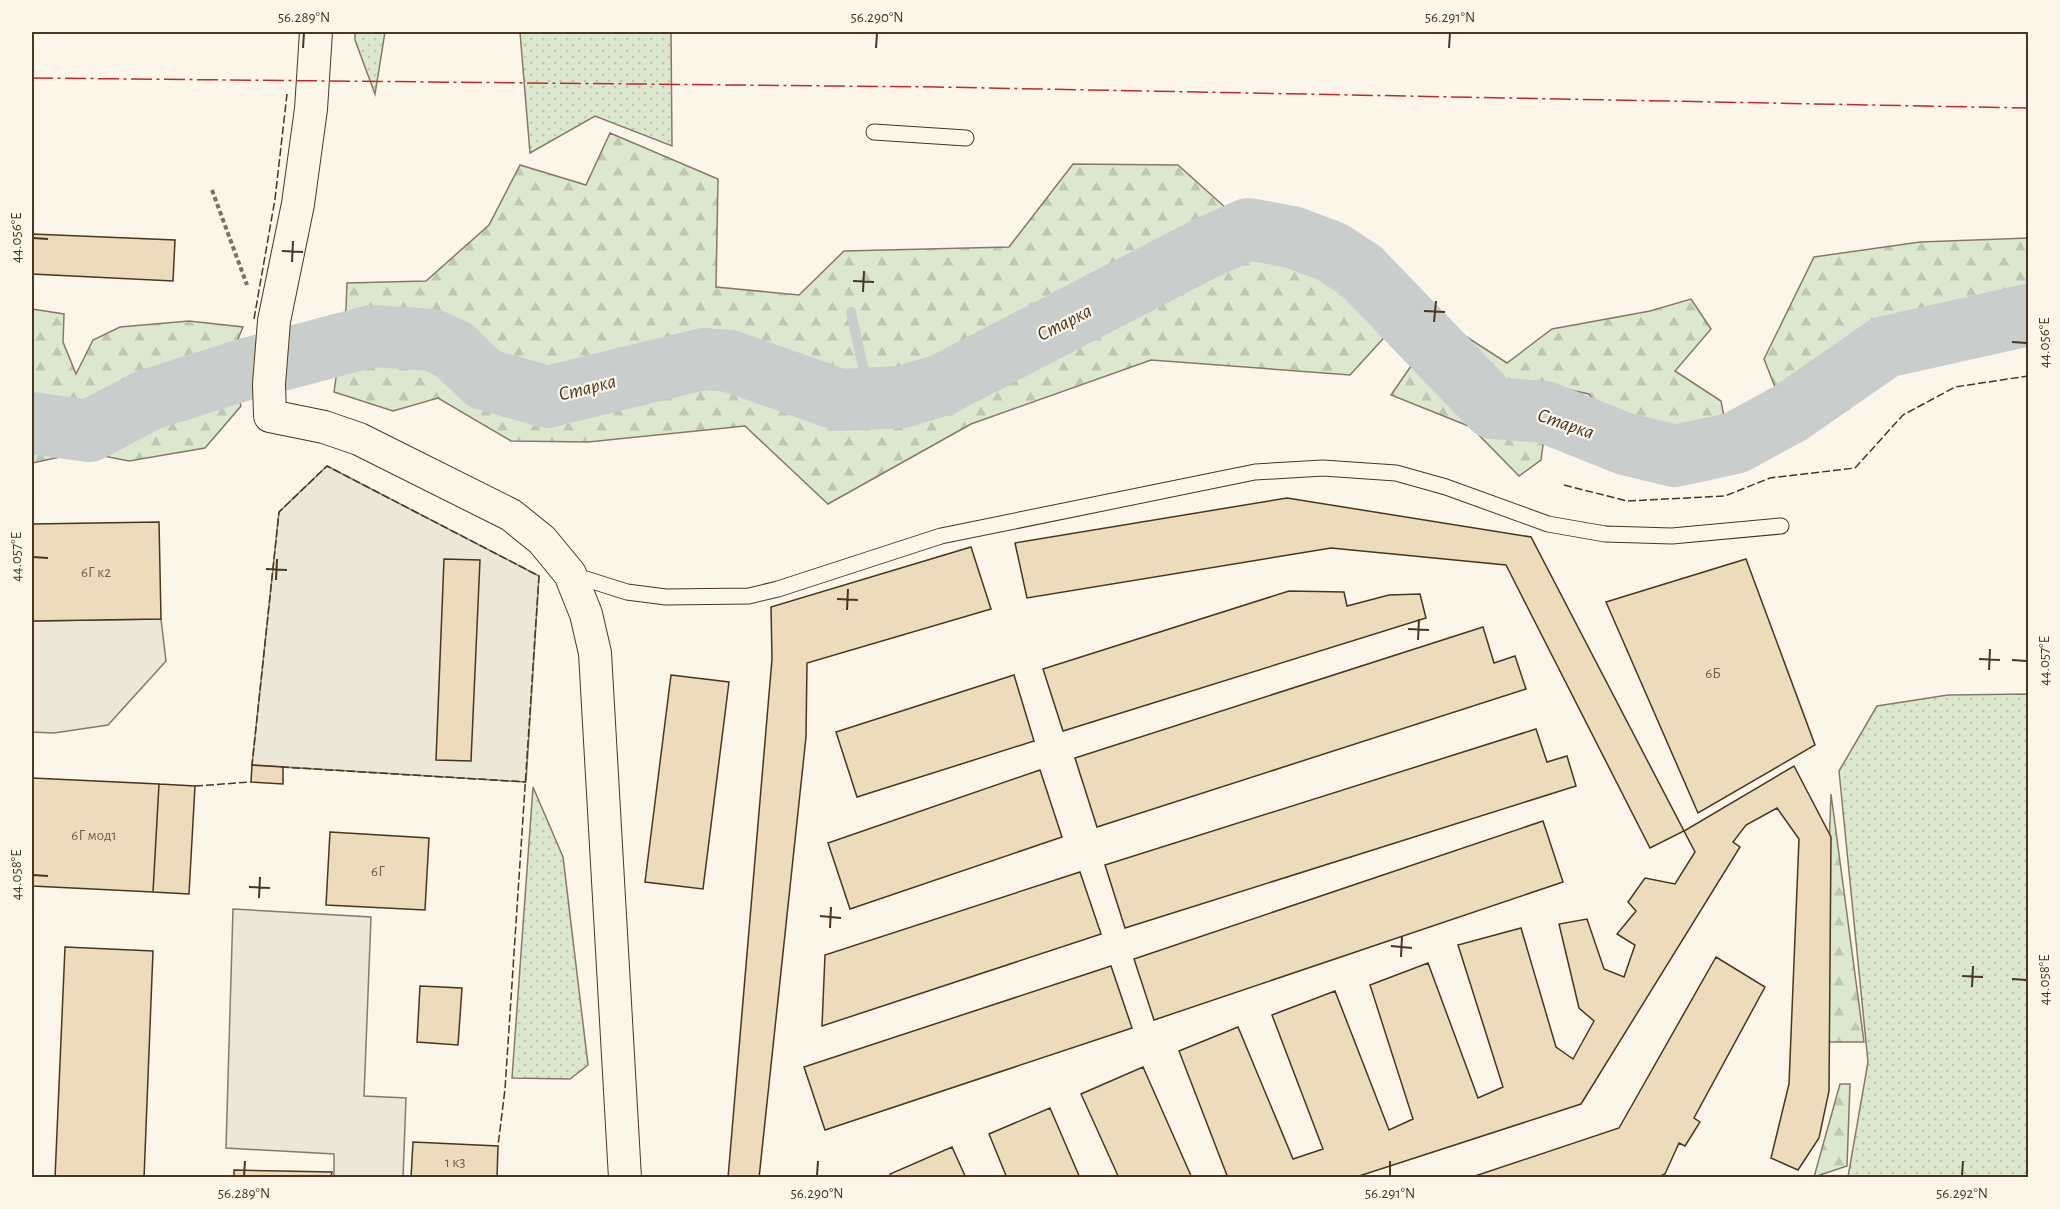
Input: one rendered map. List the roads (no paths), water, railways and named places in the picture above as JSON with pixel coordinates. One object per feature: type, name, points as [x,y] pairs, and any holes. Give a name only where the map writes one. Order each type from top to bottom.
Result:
[{"type":"street","points":[[316,32],[309,121],[297,204],[274,321],[269,384],[270,416],[324,427],[358,439],[512,515],[542,540],[570,574],[586,614],[595,653],[626,1178]]},
{"type":"lane","points":[[874,132],[966,138]]},
{"type":"lane","points":[[570,574],[627,592],[666,597],[749,596],[778,589],[941,536],[1255,472],[1323,468],[1396,473],[1446,487],[1548,524],[1605,534],[1672,536],[1781,526]]},
{"type":"waterway","name":"Старка","points":[[32,423],[89,431],[148,400],[243,370],[372,336],[432,340],[454,350],[484,379],[547,397],[703,359],[730,361],[840,400],[902,397],[942,385],[1202,250],[1248,229],[1292,237],[1332,252],[1361,271],[1493,408],[1545,412],[1625,444],[1675,456],[1735,443],[1790,413],[1885,347],[2028,315]]},
{"type":"waterway","points":[[851,312],[870,399]]}]
